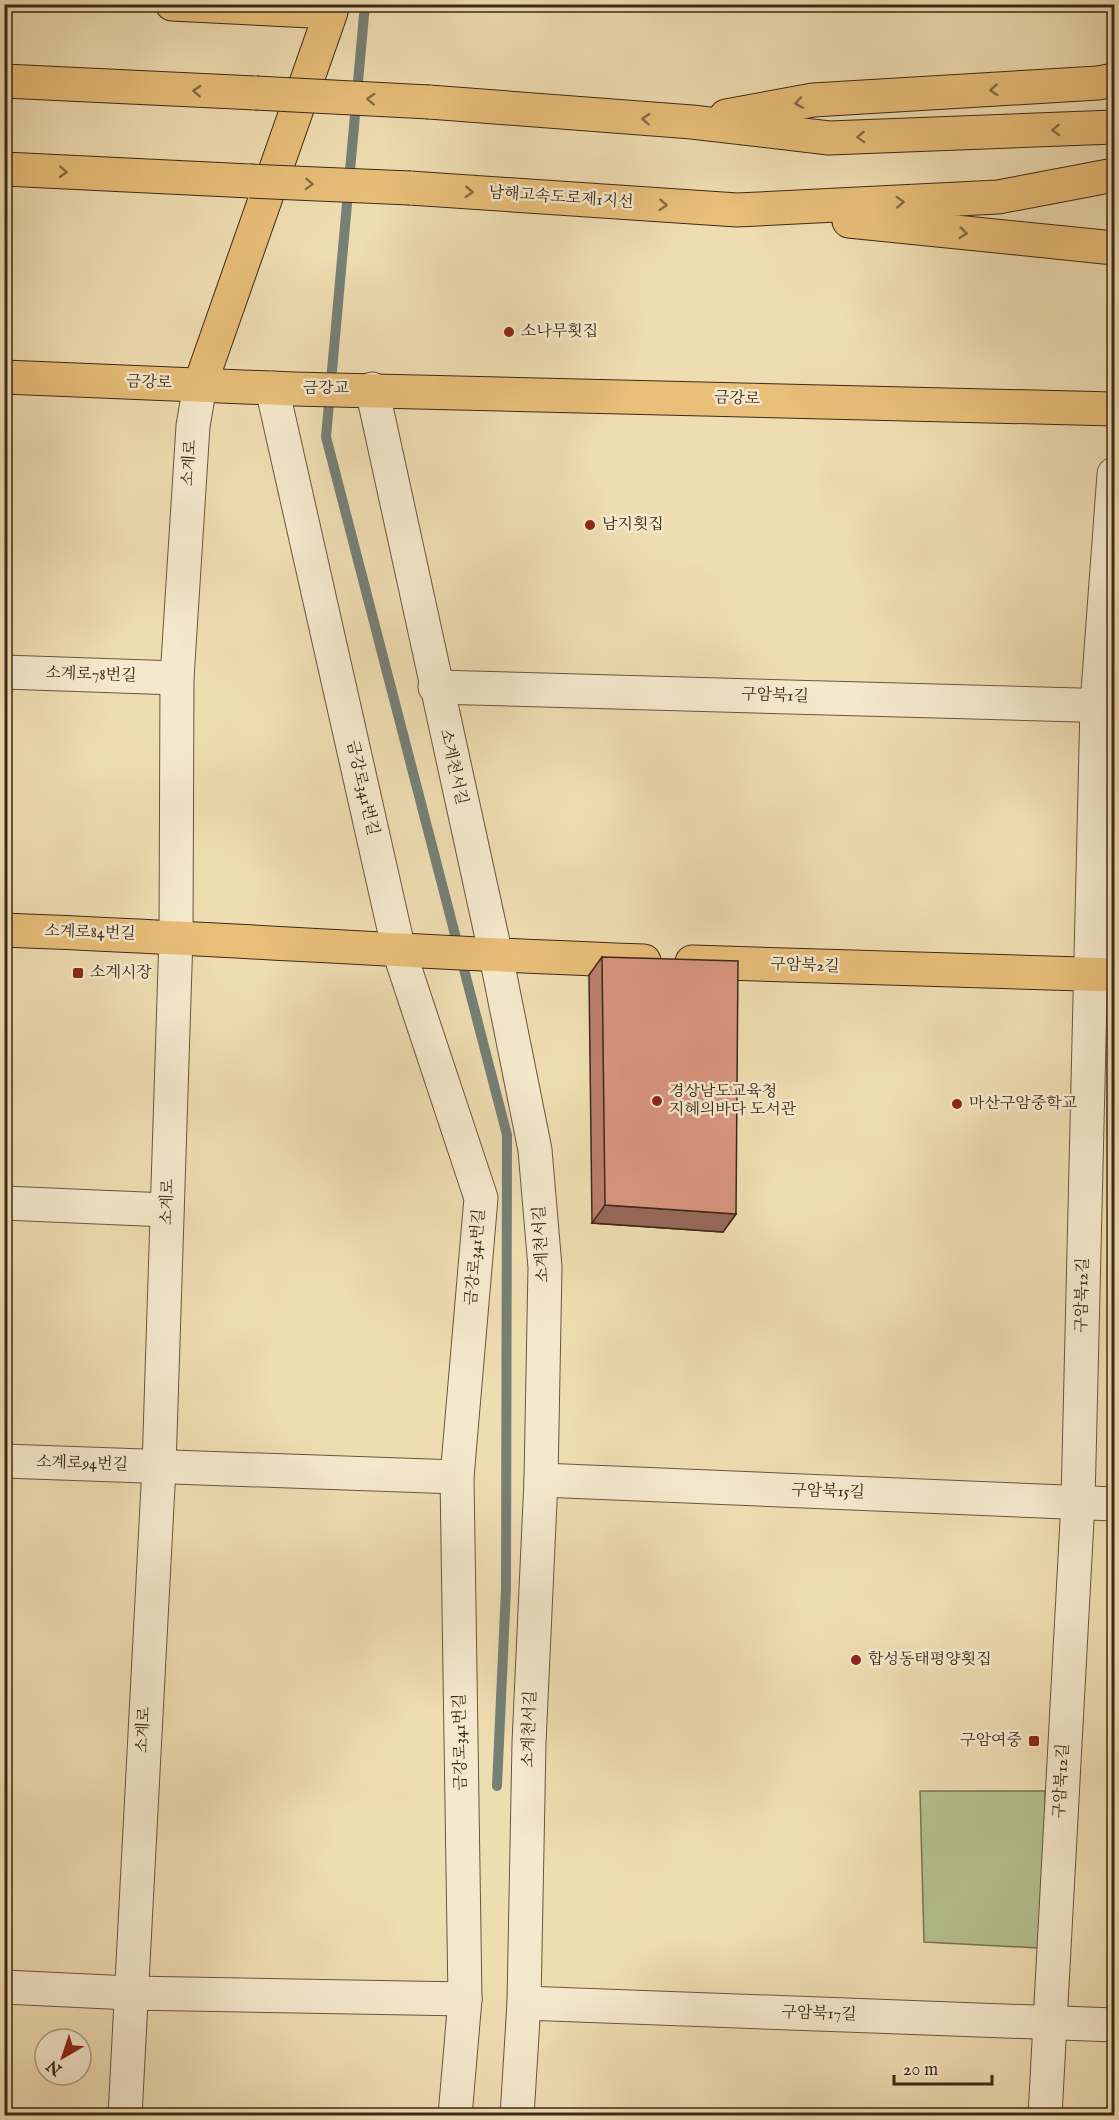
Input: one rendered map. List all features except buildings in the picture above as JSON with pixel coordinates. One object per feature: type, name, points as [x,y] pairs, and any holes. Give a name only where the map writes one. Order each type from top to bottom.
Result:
[{"type":"main road","name":"소계로","points":[[172,4],[331,8],[200,385]]},
{"type":"main road","points":[[692,122],[813,100],[1098,83],[1114,80]]},
{"type":"main road","points":[[4,81],[429,102],[692,122],[829,138],[1114,128]]},
{"type":"main road","name":"남해고속도로제1지선","points":[[4,169],[410,188],[737,210],[998,197],[1114,175]]},
{"type":"main road","points":[[737,210],[1114,248]]},
{"type":"main road","name":"금강로","points":[[4,377],[283,388]]},
{"type":"main road","name":"금강교","points":[[283,388],[365,389]]},
{"type":"main road","name":"금강로","points":[[365,389],[1114,409]]},
{"type":"main road","name":"소계로84번길","points":[[4,930],[177,936]]},
{"type":"main road","points":[[177,936],[409,951]]},
{"type":"main road","name":"구암북2길","points":[[409,951],[488,956],[1103,975]]},
{"type":"street","name":"소계로","points":[[125,2115],[159,1467],[177,936],[177,678],[193,426],[200,385]]},
{"type":"street","name":"금강로341번길","points":[[283,388],[409,951],[481,1198],[457,1477],[465,1999],[456,2115]]},
{"type":"street","name":"소계천서길","points":[[365,389],[435,687],[488,956],[535,1150],[544,1255],[541,1480],[529,1743],[524,2003],[517,2115]]},
{"type":"street","name":"구암북12길","points":[[1046,2115],[1103,975],[1106,706],[1114,474]]},
{"type":"street","name":"소계로78번길","points":[[4,672],[177,678]]},
{"type":"street","name":"구암북1길","points":[[435,687],[1106,706]]},
{"type":"street","points":[[4,1203],[167,1210]]},
{"type":"street","name":"소계로94번길","points":[[4,1461],[159,1467]]},
{"type":"street","points":[[159,1467],[457,1477]]},
{"type":"street","name":"구암북15길","points":[[541,1480],[1114,1504]]},
{"type":"street","points":[[4,1987],[130,1993],[465,1999]]},
{"type":"street","name":"구암북17길","points":[[524,2003],[1114,2025]]},
{"type":"green space","points":[[920,1791],[1045,1791],[1045,1865],[1039,1948],[924,1942]]},
{"type":"waterway","points":[[365,4],[326,437],[507,1135],[506,1589],[497,1786]]},
{"type":"place","name":"소나무횟집","points":[[509,332]]},
{"type":"place","name":"남지횟집","points":[[590,525]]},
{"type":"place","name":"소계시장","points":[[78,973]]},
{"type":"place","name":"경상남도교육청 지혜의바다 도서관","points":[[657,1101]]},
{"type":"place","name":"마산구암중학교","points":[[957,1104]]},
{"type":"place","name":"합성동태평양횟집","points":[[856,1660]]},
{"type":"place","name":"구암여중","points":[[1034,1741]]}]
